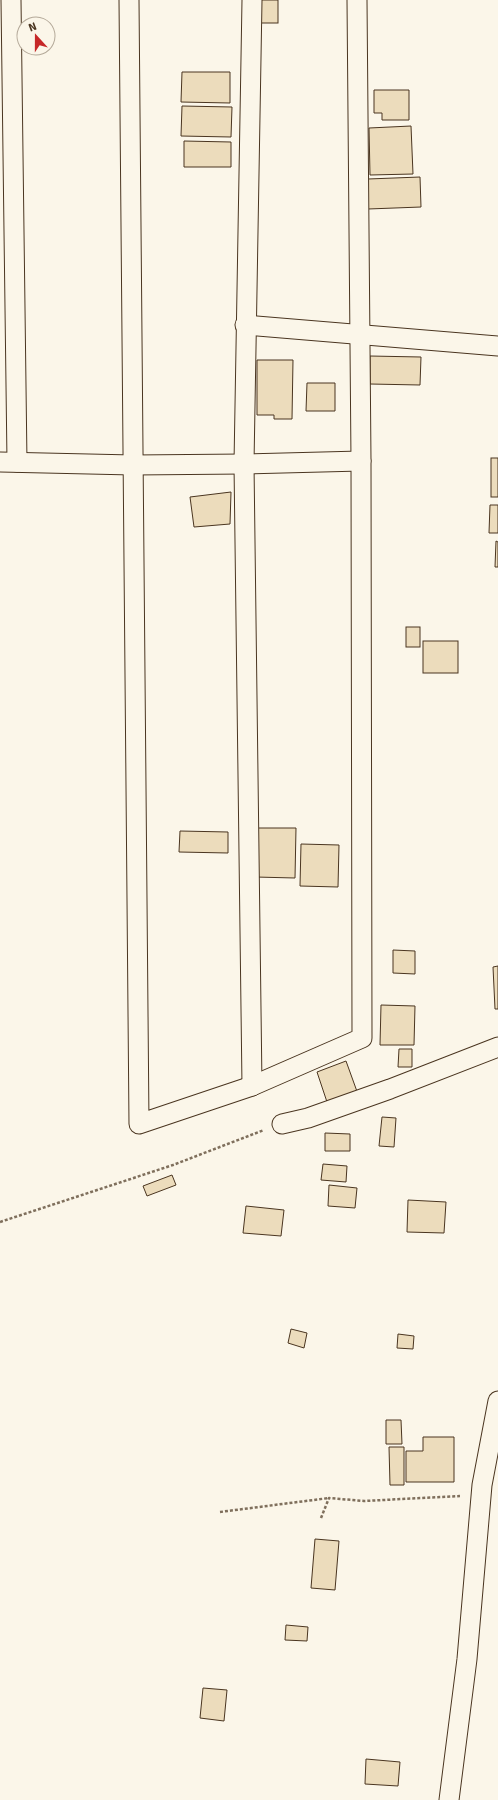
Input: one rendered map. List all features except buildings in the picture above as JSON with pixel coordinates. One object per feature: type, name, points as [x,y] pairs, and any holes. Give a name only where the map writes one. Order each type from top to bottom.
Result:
[{"type":"street","points":[[11,0],[9,462],[133,465],[361,461]]},
{"type":"street","points":[[129,0],[139,1124],[252,1086],[362,1038],[361,461],[357,0]]},
{"type":"street","points":[[252,0],[245,325],[244,464],[252,1086]]},
{"type":"street","points":[[245,325],[359,336],[498,346]]},
{"type":"street","points":[[282,1124],[308,1118],[353,1102],[498,1047]]},
{"type":"street","points":[[450,1800],[468,1644],[482,1485],[498,1401]]},
{"type":"path","points":[[0,1222],[173,1165],[282,1124]]},
{"type":"path","points":[[220,1512],[329,1498],[364,1501],[463,1496],[469,1494],[482,1485]]},
{"type":"path","points":[[321,1518],[329,1498]]}]
